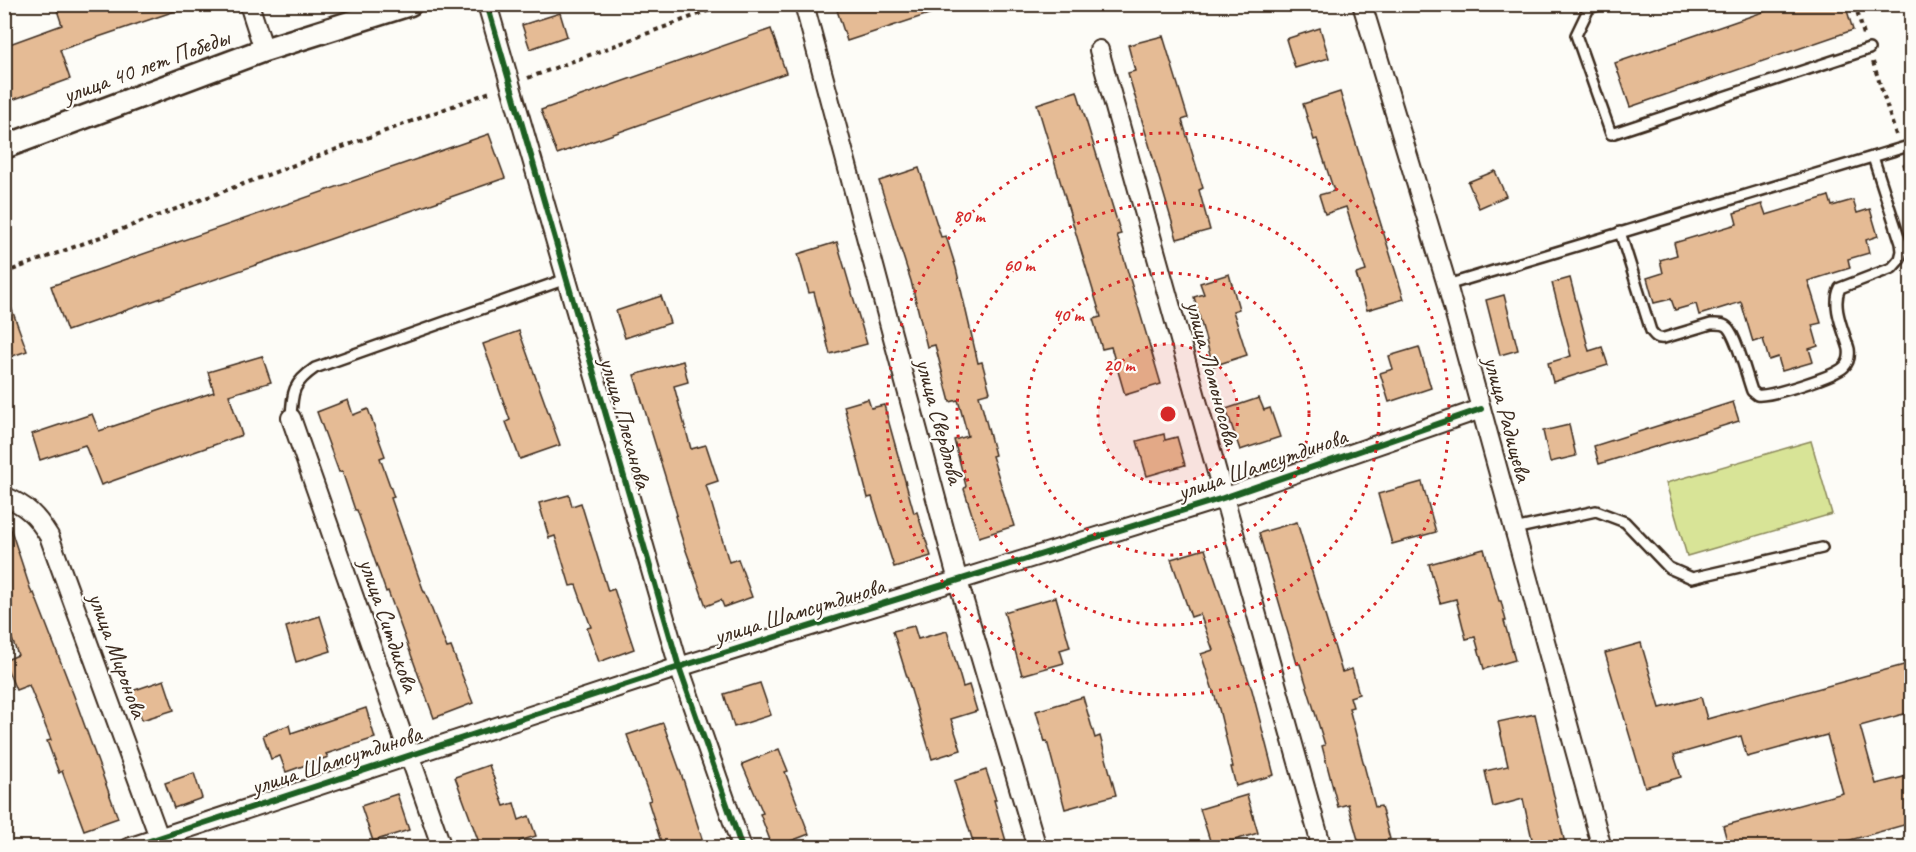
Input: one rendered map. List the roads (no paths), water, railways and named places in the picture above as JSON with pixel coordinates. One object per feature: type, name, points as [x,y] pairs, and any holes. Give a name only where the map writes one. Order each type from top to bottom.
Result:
[{"type":"street","points":[[249,4],[264,50]]},
{"type":"street","name":"улица 40 лет Победы","points":[[4,147],[264,50],[410,4]]},
{"type":"street","name":"улица Плеханова","points":[[487,4],[679,667],[742,848]]},
{"type":"street","name":"улица Свердлова","points":[[804,4],[958,581],[1037,848]]},
{"type":"street","name":"улица Радищева","points":[[1362,4],[1447,285],[1602,848]]},
{"type":"street","name":"улица Ломоносова","points":[[1099,50],[1322,848]]},
{"type":"street","name":"улица Шамсутдинова","points":[[128,848],[161,843],[409,755],[679,667],[1223,498],[1481,409]]},
{"type":"street","name":"улица Ситдикова","points":[[291,418],[442,848]]},
{"type":"street","name":"улица Миронова","points":[[4,496],[20,503],[37,516],[49,536],[161,843]]},
{"type":"lane","points":[[1601,4],[1589,8],[1576,35],[1611,134],[1869,49]]},
{"type":"lane","points":[[1447,285],[1911,146]]},
{"type":"lane","points":[[1620,232],[1651,332],[1659,339],[1711,324],[1724,325],[1734,339],[1752,391],[1757,395],[1772,394],[1832,374],[1844,367],[1850,356],[1837,309],[1837,294],[1840,288],[1892,268],[1900,258],[1901,243],[1873,157]]},
{"type":"lane","points":[[291,418],[292,395],[300,378],[315,368],[566,279]]},
{"type":"lane","points":[[1514,529],[1596,511],[1625,522],[1669,568],[1692,578],[1822,548]]}]
